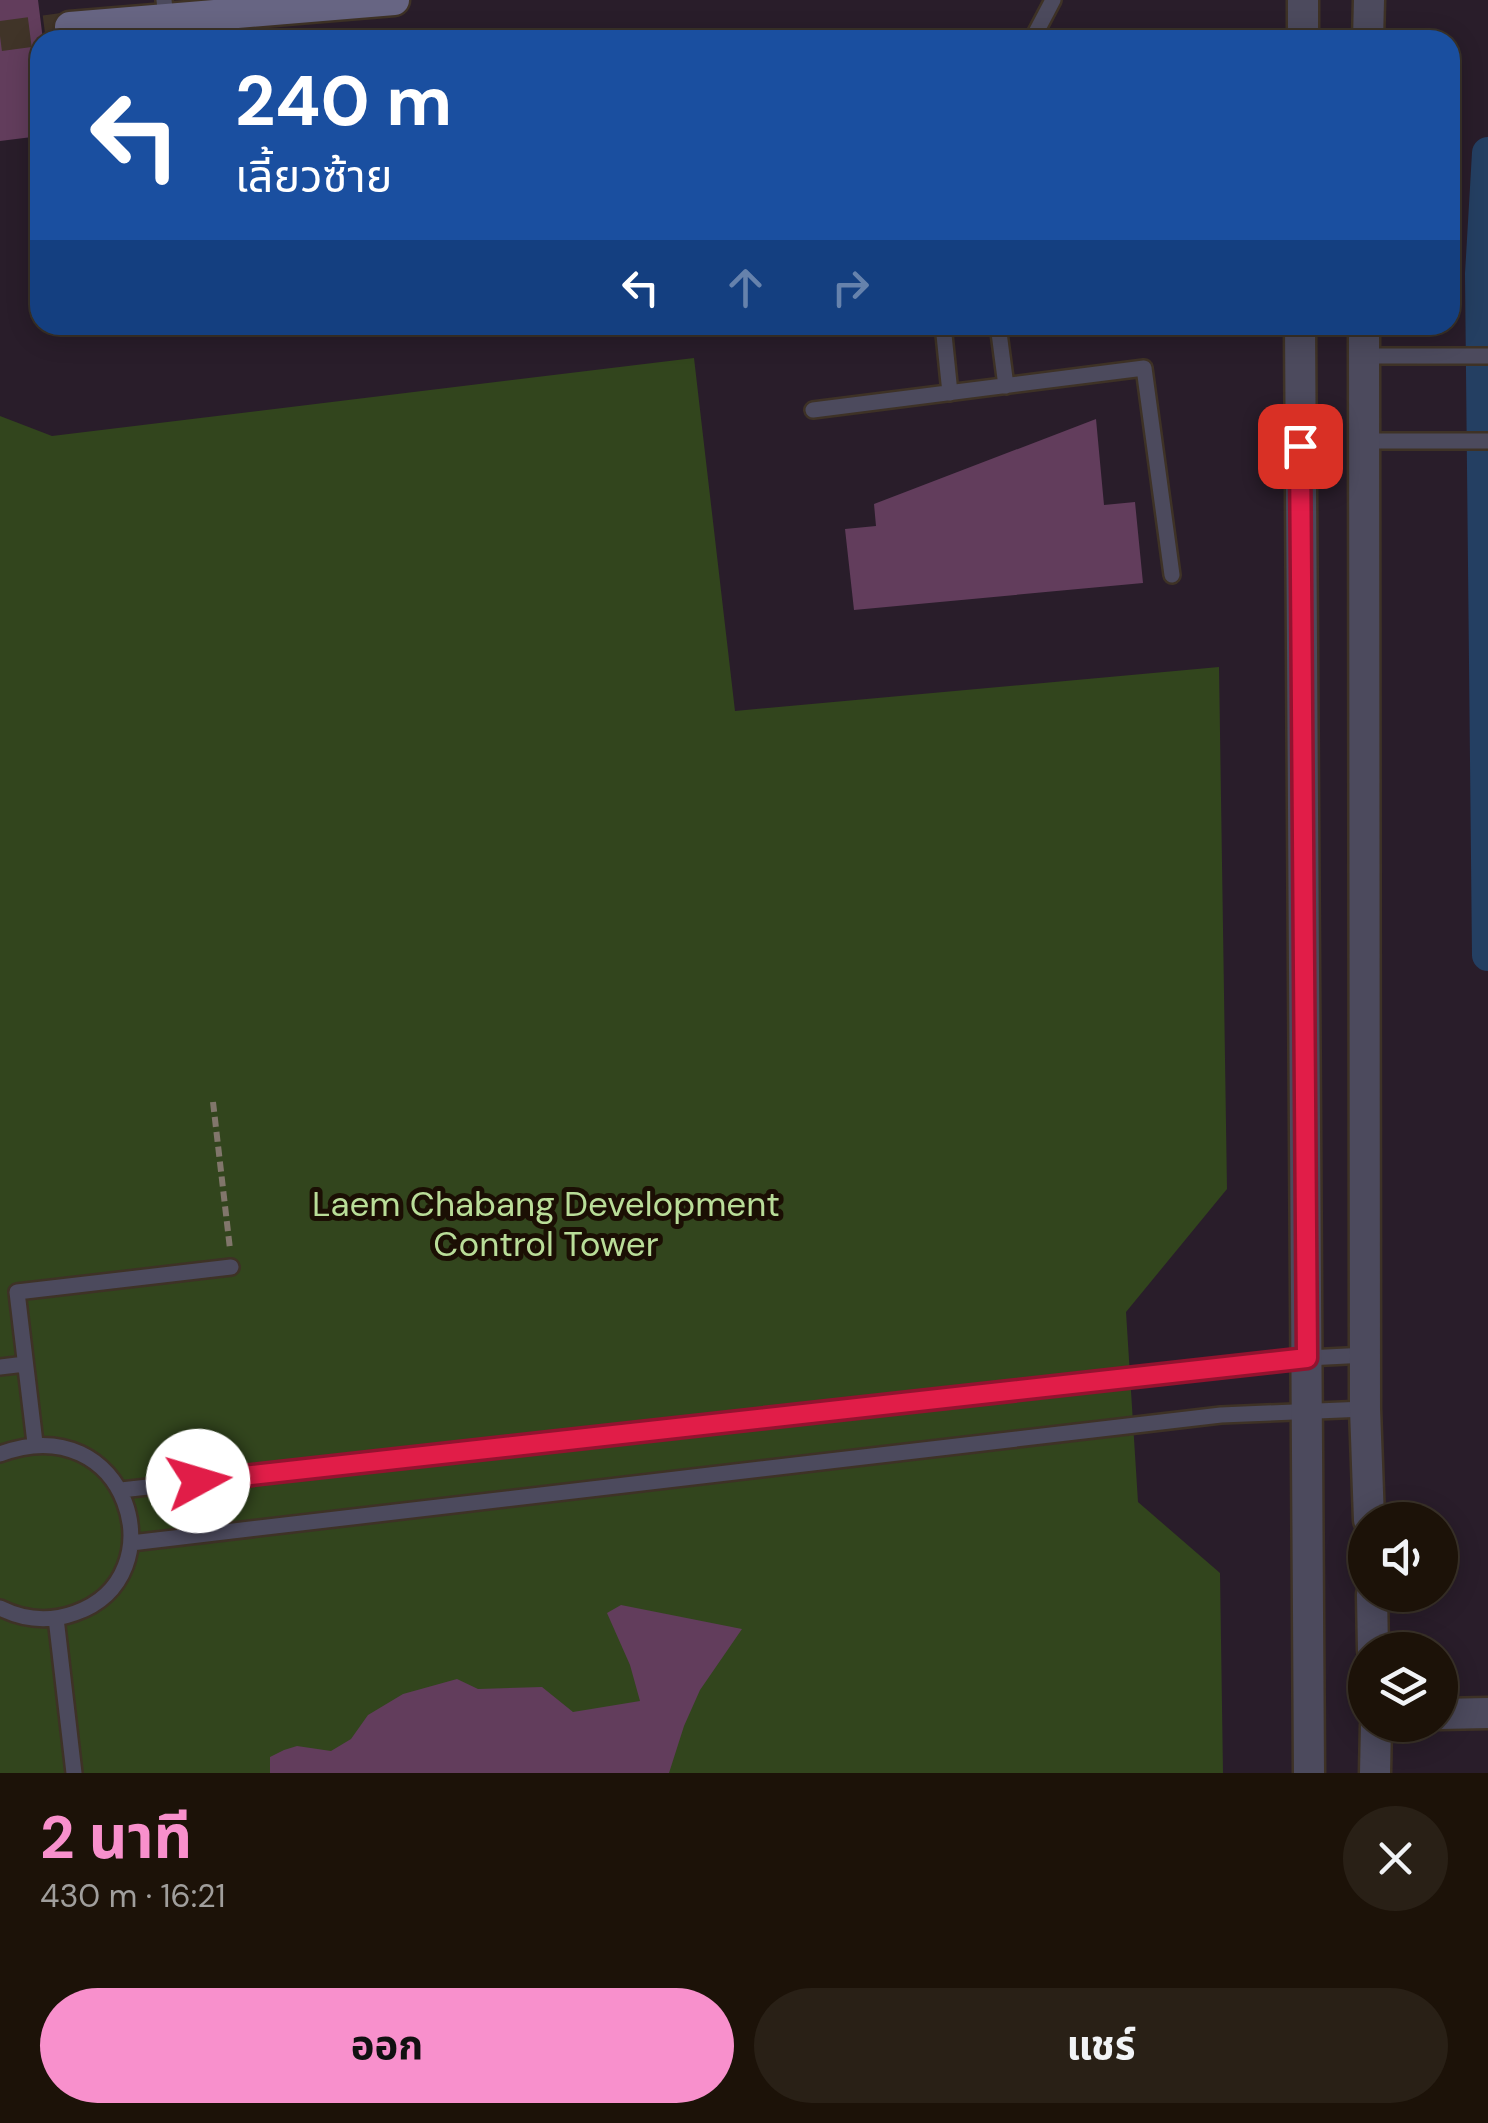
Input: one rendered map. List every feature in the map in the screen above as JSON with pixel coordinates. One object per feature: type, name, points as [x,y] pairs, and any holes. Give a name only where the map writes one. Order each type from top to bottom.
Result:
[{"type":"street","points":[[70,27],[394,0]]},
{"type":"street","points":[[1303,0],[1303,30]]},
{"type":"street","points":[[1368,30],[1369,0]]},
{"type":"street","points":[[1300,335],[1309,1773]]},
{"type":"street","points":[[1364,335],[1365,1409],[1368,1502]]},
{"type":"street","points":[[1458,1713],[1488,1713]]},
{"type":"street","points":[[1375,1773],[1376,1742]]},
{"type":"lane","points":[[1037,30],[1053,0]]},
{"type":"lane","points":[[943,335],[950,393]]},
{"type":"lane","points":[[999,335],[1006,386]]},
{"type":"lane","points":[[1364,356],[1488,356]]},
{"type":"lane","points":[[813,410],[1144,368],[1172,575]]},
{"type":"lane","points":[[1362,440],[1488,441]]},
{"type":"lane","points":[[35,1444],[17,1292],[232,1267]]},
{"type":"lane","points":[[120,1490],[1307,1358],[1367,1355]]},
{"type":"lane","points":[[0,1367],[26,1364]]},
{"type":"lane","points":[[130,1542],[1221,1416],[1365,1409]]},
{"type":"lane","points":[[0,1454],[35,1444],[54,1444],[81,1452],[104,1468],[120,1490],[130,1515],[130,1542],[123,1568],[108,1592],[86,1609],[56,1618],[31,1619],[0,1608]]},
{"type":"lane","points":[[56,1618],[74,1773]]},
{"type":"path","points":[[213,1102],[232,1267]]},
{"type":"shaded area","name":"Laem Chabang Development Control Tower","points":[[0,0],[1488,0],[1488,1773],[0,1773]]},
{"type":"green space","name":"Laem Chabang Development Control Tower","points":[[694,358],[735,711],[1219,667],[1227,1189],[1126,1312],[1138,1502],[1220,1573],[1223,1773],[0,1773],[0,416],[52,436]]},
{"type":"building","points":[[0,0],[38,0],[42,30],[30,30],[30,137],[0,141]]},
{"type":"building","points":[[1096,419],[1104,505],[1135,502],[1143,583],[854,610],[845,529],[876,526],[874,504]]},
{"type":"building","points":[[621,1605],[742,1629],[700,1690],[669,1773],[270,1773],[270,1757],[297,1746],[331,1751],[351,1739],[368,1715],[403,1694],[457,1679],[478,1689],[542,1687],[573,1712],[640,1701],[630,1665],[607,1613]]},
{"type":"waterway","points":[[1488,153],[1481,274],[1488,955]]},
{"type":"tunnel","points":[[47,30],[70,27]]},
{"type":"tunnel","points":[[0,36],[30,32]]},
{"type":"route","points":[[198,1481],[1307,1358],[1300,446]]}]
